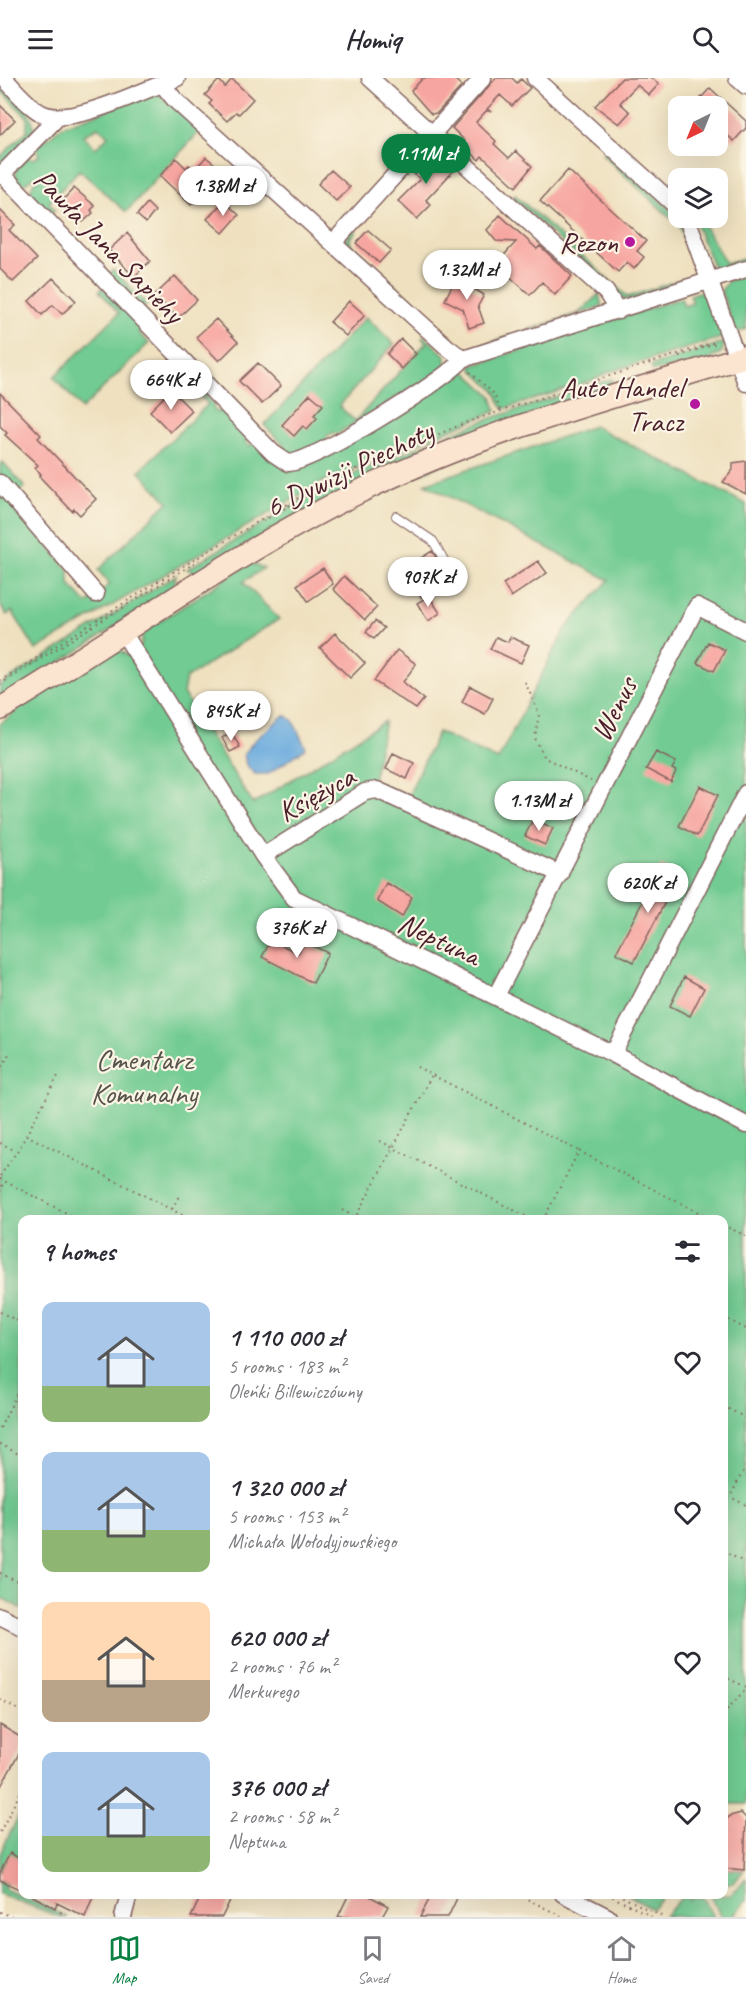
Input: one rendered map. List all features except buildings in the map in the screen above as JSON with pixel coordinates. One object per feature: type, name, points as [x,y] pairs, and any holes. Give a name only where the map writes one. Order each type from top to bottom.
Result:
[{"type":"street","points":[[4,78],[32,107],[57,118]]},
{"type":"street","points":[[370,78],[606,292],[618,311]]},
{"type":"street","points":[[333,243],[483,78]]},
{"type":"street","points":[[535,78],[668,199]]},
{"type":"street","points":[[737,78],[746,86]]},
{"type":"street","points":[[1,175],[57,118],[77,114],[170,81],[175,100],[455,355],[464,359],[746,269]]},
{"type":"street","name":"Pawła Jana Sapiehy","points":[[1,175],[273,453],[288,463],[305,459],[362,428],[448,374],[464,359]]},
{"type":"street","points":[[691,228],[742,357],[746,383]]},
{"type":"street","name":"6 Dywizji Piechoty","points":[[0,716],[8,704],[123,632],[306,519],[374,485],[447,454],[504,434],[742,357]]},
{"type":"street","points":[[0,483],[96,594]]},
{"type":"street","name":"Wenus","points":[[496,996],[697,606],[746,631]]},
{"type":"street","name":"Neptuna","points":[[123,632],[263,856],[282,884],[303,904],[613,1054],[746,1125]]},
{"type":"street","name":"Księżyca","points":[[263,856],[365,792],[377,790],[560,874]]},
{"type":"street","points":[[613,1054],[746,793]]},
{"type":"street","points":[[0,1616],[18,1625]]},
{"type":"street","points":[[123,1917],[128,1899]]},
{"type":"street","points":[[573,1899],[608,1917]]},
{"type":"lane","points":[[396,516],[433,541],[444,560]]},
{"type":"path","points":[[464,359],[466,368],[494,394],[501,412]]},
{"type":"path","points":[[0,682],[186,566]]},
{"type":"path","points":[[525,682],[539,714],[535,738],[545,758],[604,788]]},
{"type":"path","points":[[0,1072],[9,1054]]},
{"type":"path","points":[[417,1067],[703,1215]]},
{"type":"path","points":[[58,1074],[0,1178],[70,1215]]},
{"type":"path","points":[[357,1215],[432,1075]]},
{"type":"path","points":[[26,1135],[183,1215]]},
{"type":"path","points":[[380,1141],[523,1215]]},
{"type":"path","points":[[0,1143],[16,1151]]},
{"type":"path","points":[[546,1215],[579,1151]]},
{"type":"path","points":[[0,1192],[4,1182]]},
{"type":"path","points":[[172,1209],[180,1194]]},
{"type":"path","points":[[342,1210],[350,1215]]},
{"type":"path","points":[[728,1227],[746,1236]]},
{"type":"path","points":[[0,1312],[18,1321]]},
{"type":"path","points":[[728,1320],[746,1329]]},
{"type":"path","points":[[0,1428],[18,1391]]},
{"type":"path","points":[[728,1409],[746,1418]]},
{"type":"path","points":[[0,1444],[18,1454]]},
{"type":"path","points":[[728,1502],[746,1466]]},
{"type":"path","points":[[728,1496],[746,1505]]},
{"type":"path","points":[[728,1554],[746,1563]]},
{"type":"path","points":[[0,1573],[18,1582]]},
{"type":"path","points":[[728,1679],[746,1688],[728,1708]]},
{"type":"path","points":[[0,1699],[18,1710]]},
{"type":"path","points":[[0,1832],[18,1797]]},
{"type":"path","points":[[527,1899],[563,1917]]},
{"type":"path","points":[[617,1899],[653,1917]]},
{"type":"path","points":[[627,1899],[663,1917]]},
{"type":"path","points":[[0,1912],[13,1917]]},
{"type":"path","points":[[60,1912],[66,1914]]},
{"type":"green space","points":[[0,85],[27,111],[31,117],[33,131],[0,168],[0,157],[27,131],[27,117],[0,90]]},
{"type":"green space","points":[[154,93],[160,95],[200,131],[126,212],[79,170],[49,203],[55,210],[50,215],[29,193],[35,180],[39,181],[34,177],[20,184],[16,172],[27,157],[34,159],[39,155],[36,148],[63,126]],"holes":[[[98,127],[108,136],[96,148],[83,136]]]},
{"type":"green space","points":[[606,150],[668,208],[668,216],[602,154]]},
{"type":"green space","points":[[515,195],[628,297],[698,274],[695,265],[699,266],[699,276],[630,300],[624,299],[513,198]]},
{"type":"green space","points":[[680,228],[684,228],[690,240],[687,246]]},
{"type":"green space","points":[[697,228],[706,228],[726,264],[746,258],[746,263],[719,270],[714,268]]},
{"type":"green space","points":[[353,229],[356,232],[350,238],[351,245],[466,351],[579,313],[599,294],[602,306],[466,353],[434,329],[435,324],[422,313],[417,313],[346,248],[344,242]]},
{"type":"green space","points":[[113,270],[147,304],[144,307],[140,307],[108,275]]},
{"type":"green space","points":[[746,274],[746,329],[736,333],[721,291],[728,281]]},
{"type":"green space","points":[[102,288],[106,289],[142,326],[139,333],[149,343],[82,409],[54,377],[119,313],[99,291]]},
{"type":"green space","points":[[699,292],[707,296],[724,337],[609,372],[594,380],[504,409],[495,391],[476,374],[471,366],[681,298],[684,306],[693,303],[690,295]]},
{"type":"green space","points":[[366,317],[394,344],[339,406],[355,421],[426,343],[422,338],[424,336],[446,356],[446,364],[441,371],[337,434],[327,436],[326,441],[293,457],[282,450],[285,446],[264,425]]},
{"type":"green space","points":[[725,342],[722,352],[707,361],[653,371],[651,366]]},
{"type":"green space","points":[[464,370],[492,396],[496,411],[324,481],[36,650],[12,611],[7,615],[0,605],[0,491],[69,570],[69,584],[87,604],[110,584],[98,570],[168,502],[139,471],[208,404],[201,397],[204,394],[215,405],[213,408],[217,413],[220,410],[248,438],[245,441],[249,446],[253,443],[274,461],[364,432]]},
{"type":"green space","points":[[612,379],[613,384],[583,401],[197,574],[187,569],[327,485],[483,421]]},
{"type":"green space","name":"Cmentarz Komunalny","points":[[594,426],[746,504],[746,1804],[728,1804],[728,1215],[18,1215],[18,1607],[0,1597],[0,724],[26,703],[111,651],[119,650],[129,656],[141,646],[143,632],[250,563],[264,568],[243,582],[279,619],[186,678],[183,693],[253,804],[385,721],[373,780],[408,796],[438,732],[498,760],[565,629],[609,580],[425,484]]},
{"type":"green space","points":[[3,462],[25,487],[20,491],[15,491],[0,474],[0,465]]},
{"type":"green space","points":[[176,575],[173,590],[0,701],[0,685]]},
{"type":"green space","points":[[18,1817],[18,1858],[10,1854],[0,1873],[0,1854]]},
{"type":"green space","points":[[746,1867],[734,1883],[728,1883],[728,1869],[743,1870]]},
{"type":"green space","points":[[746,1879],[746,1901],[732,1917],[721,1917],[712,1899],[728,1899],[728,1895],[731,1895]]},
{"type":"green space","points":[[0,1880],[7,1884],[5,1889],[18,1895],[18,1899],[27,1899],[67,1917],[60,1917],[0,1894]]},
{"type":"green space","points":[[635,1899],[662,1899],[652,1909]]},
{"type":"green space","points":[[680,1899],[704,1899],[713,1917],[665,1916]]},
{"type":"water","points":[[283,716],[293,721],[306,748],[268,774],[255,774],[246,765],[244,754],[254,741]]},
{"type":"place","name":"Rezon","points":[[630,242]]},
{"type":"place","name":"Auto Handel Tracz","points":[[695,404]]}]
